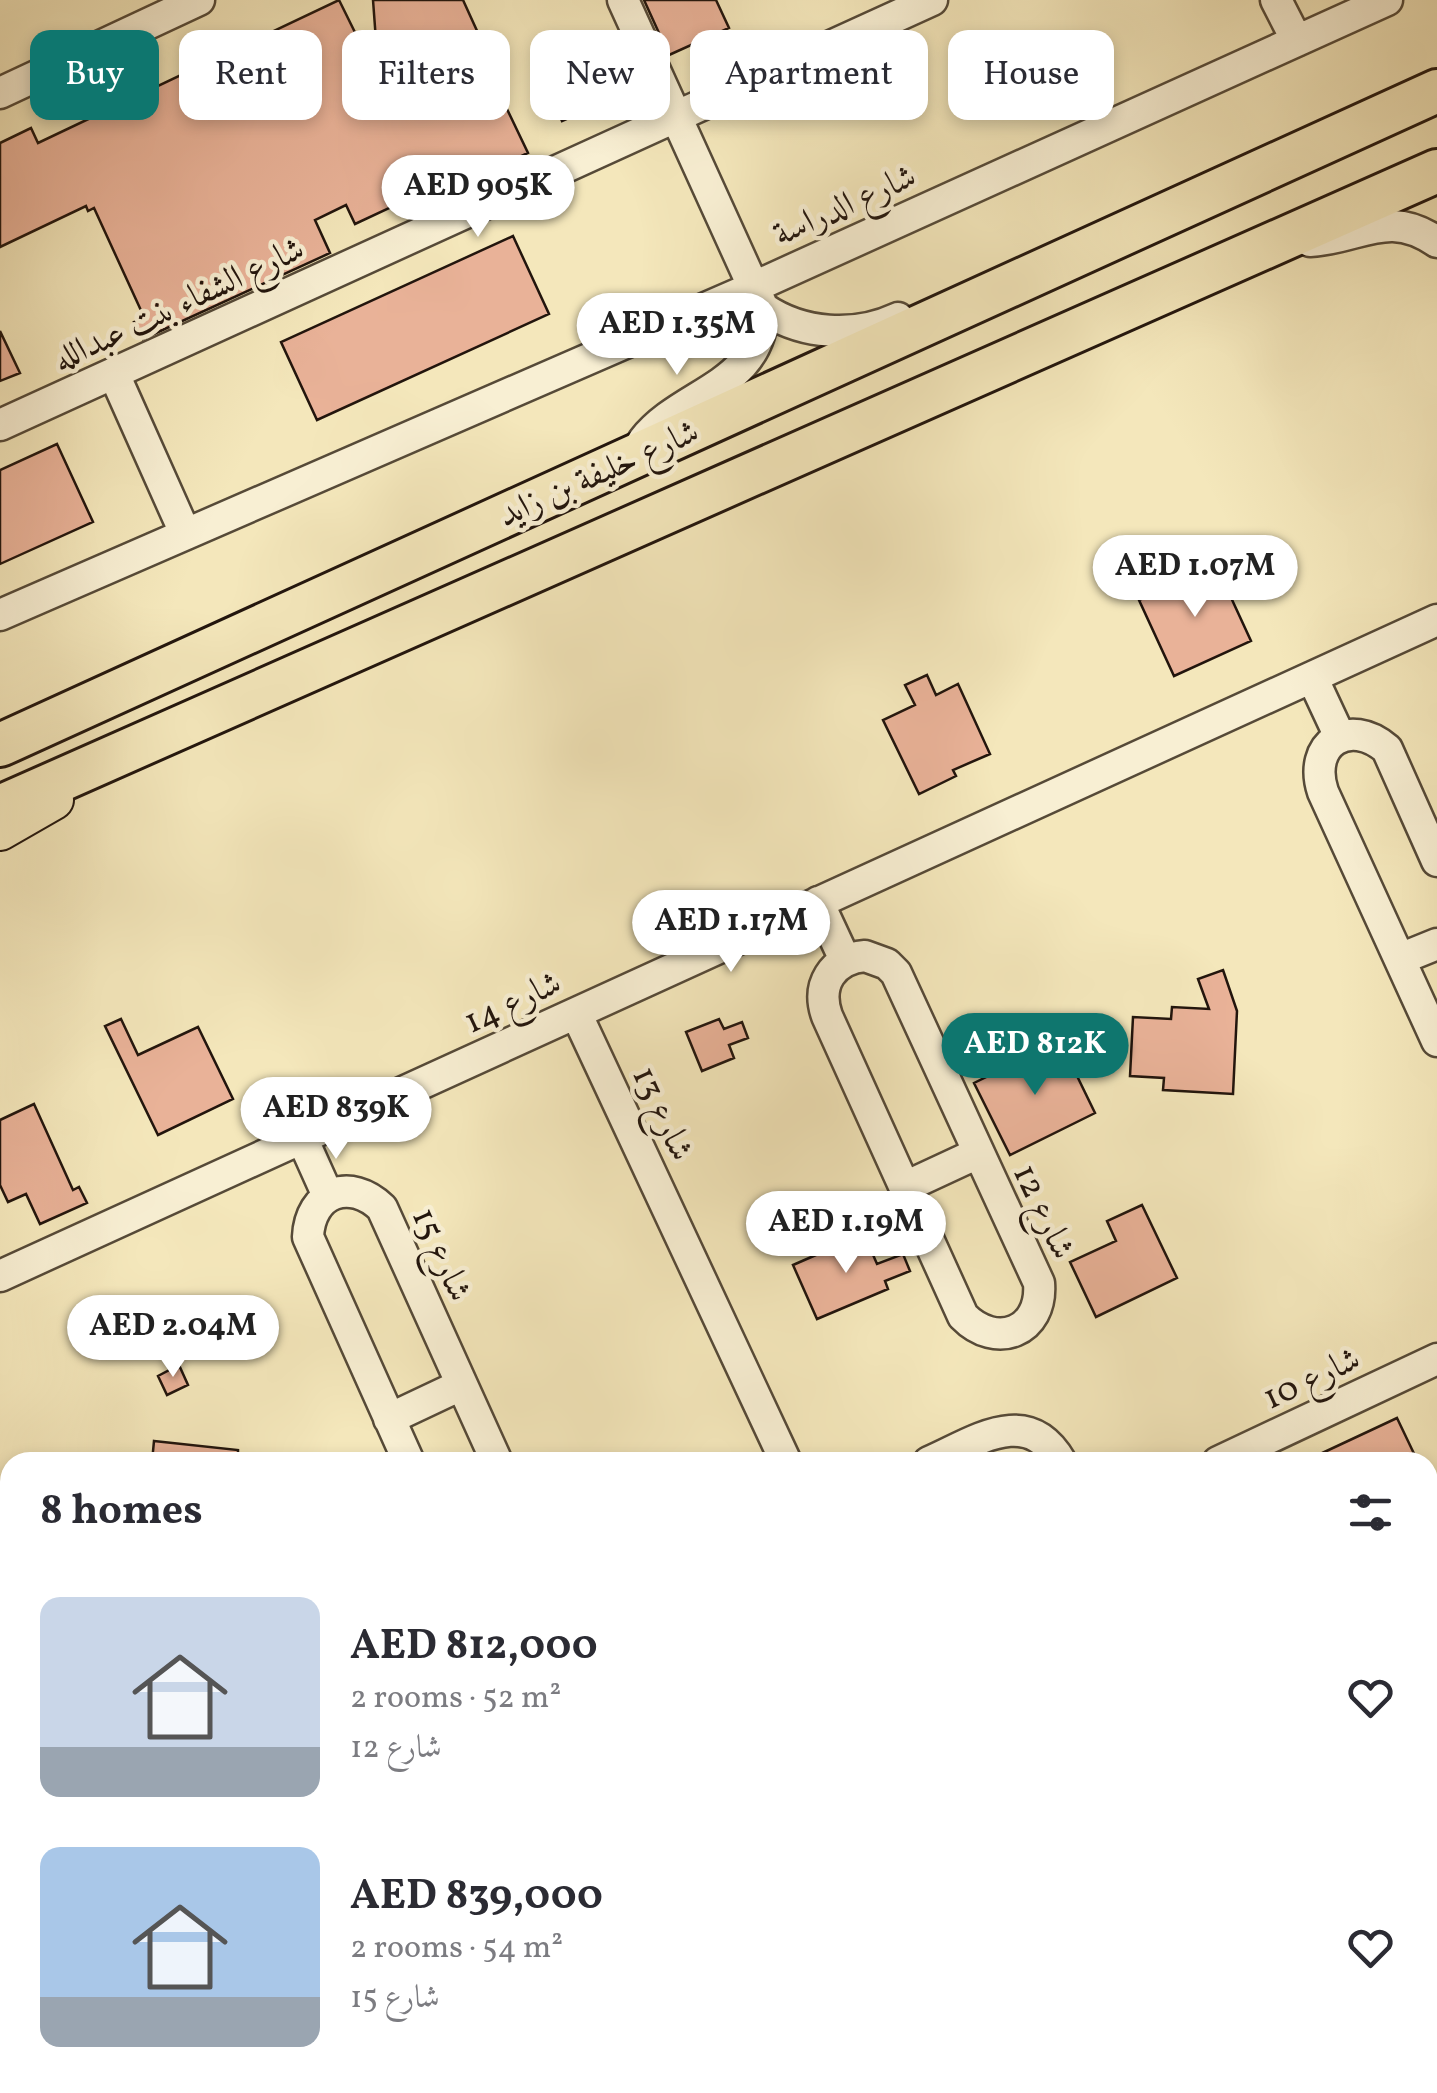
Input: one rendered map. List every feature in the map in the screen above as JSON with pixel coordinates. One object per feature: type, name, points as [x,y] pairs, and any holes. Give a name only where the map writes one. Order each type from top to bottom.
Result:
[{"type":"highway","name":"شارع خليفة بن زايد","points":[[11,738],[1437,91]]},
{"type":"highway","name":"شارع خليفة بن زايد","points":[[0,808],[1437,171]]},
{"type":"main road","name":"شارع خليفة بن زايد","points":[[0,831],[160,736]]},
{"type":"street","points":[[0,93],[199,0]]},
{"type":"street","points":[[622,0],[758,297],[760,333],[747,360],[711,391],[659,424],[636,454]]},
{"type":"street","name":"شارع الشفاء بنت عبدالله","points":[[0,425],[932,0]]},
{"type":"street","points":[[1276,0],[1297,41]]},
{"type":"street","name":"شارع الدراسة","points":[[0,616],[185,533],[758,297],[1387,0]]},
{"type":"street","points":[[1282,241],[1316,241],[1384,224],[1412,228],[1437,242]]},
{"type":"street","points":[[758,297],[793,324],[838,330],[875,328],[933,302],[950,302],[961,308]]},
{"type":"street","points":[[114,374],[185,533]]},
{"type":"street","name":"شارع 14","points":[[0,1276],[1437,620]]},
{"type":"street","points":[[1312,677],[1340,737]]},
{"type":"street","points":[[1437,861],[1387,749],[1375,738],[1359,733],[1340,737],[1328,745],[1320,759],[1318,776],[1437,1041]]},
{"type":"street","points":[[818,902],[845,960]]},
{"type":"street","points":[[1400,959],[1437,944]]},
{"type":"street","name":"شارع 12","points":[[877,958],[896,973],[976,1154],[1039,1283],[1037,1308],[1020,1328],[1008,1333],[983,1332],[962,1316],[823,1004],[825,980],[845,960],[877,958]]},
{"type":"street","name":"شارع 13","points":[[576,1012],[781,1452]]},
{"type":"street","points":[[302,1138],[328,1196],[308,1221],[308,1236],[404,1452]]},
{"type":"street","name":"شارع 12","points":[[905,1187],[976,1154]]},
{"type":"street","name":"شارع 15","points":[[328,1196],[356,1192],[382,1208],[492,1452]]},
{"type":"street","name":"شارع 10","points":[[1239,1452],[1437,1360]]},
{"type":"street","points":[[389,1419],[462,1385]]},
{"type":"street","points":[[951,1452],[994,1433],[1015,1430],[1044,1441],[1052,1452]]},
{"type":"building","points":[[339,0],[354,30],[342,30],[342,120],[510,120],[510,115],[528,153],[456,186],[449,172],[395,197],[398,204],[355,224],[346,205],[315,220],[330,253],[143,339],[134,322],[144,317],[94,208],[88,211],[86,206],[0,247],[0,143],[31,128],[38,143],[86,120],[159,120],[159,86],[179,76],[179,120],[322,120],[322,30],[276,30]]},
{"type":"building","points":[[373,0],[463,0],[477,30],[375,30]]},
{"type":"building","points":[[644,0],[716,0],[729,28],[690,30],[690,46],[670,55],[670,30],[658,30]]},
{"type":"building","points":[[513,236],[549,314],[317,420],[281,342]]},
{"type":"building","points":[[0,331],[20,373],[0,381]]},
{"type":"building","points":[[57,444],[93,522],[0,564],[0,470]]},
{"type":"building","points":[[1216,565],[1251,641],[1174,676],[1139,600]]},
{"type":"building","points":[[927,675],[936,695],[958,684],[990,754],[953,770],[956,776],[919,794],[883,720],[915,705],[905,685]]},
{"type":"building","points":[[1223,970],[1237,1011],[1233,1094],[1163,1090],[1164,1078],[1130,1076],[1133,1017],[1171,1019],[1172,1007],[1209,1009],[1198,979]]},
{"type":"building","points":[[121,1019],[138,1055],[198,1027],[233,1099],[158,1135],[105,1026]]},
{"type":"building","points":[[719,1019],[724,1029],[742,1022],[748,1038],[729,1045],[734,1058],[702,1071],[686,1032]]},
{"type":"building","points":[[1060,1041],[1095,1113],[1010,1155],[974,1083]]},
{"type":"building","points":[[34,1104],[73,1190],[79,1187],[87,1203],[40,1224],[26,1194],[8,1202],[0,1185],[0,1120]]},
{"type":"building","points":[[1142,1205],[1177,1278],[1096,1317],[1070,1262],[1116,1241],[1107,1221]]},
{"type":"building","points":[[864,1234],[877,1264],[903,1254],[910,1271],[885,1281],[888,1289],[817,1319],[793,1265]]},
{"type":"building","points":[[179,1365],[188,1385],[167,1395],[158,1376]]},
{"type":"building","points":[[1397,1418],[1413,1452],[1324,1452]]},
{"type":"building","points":[[154,1441],[238,1450],[238,1452],[153,1452]]}]
